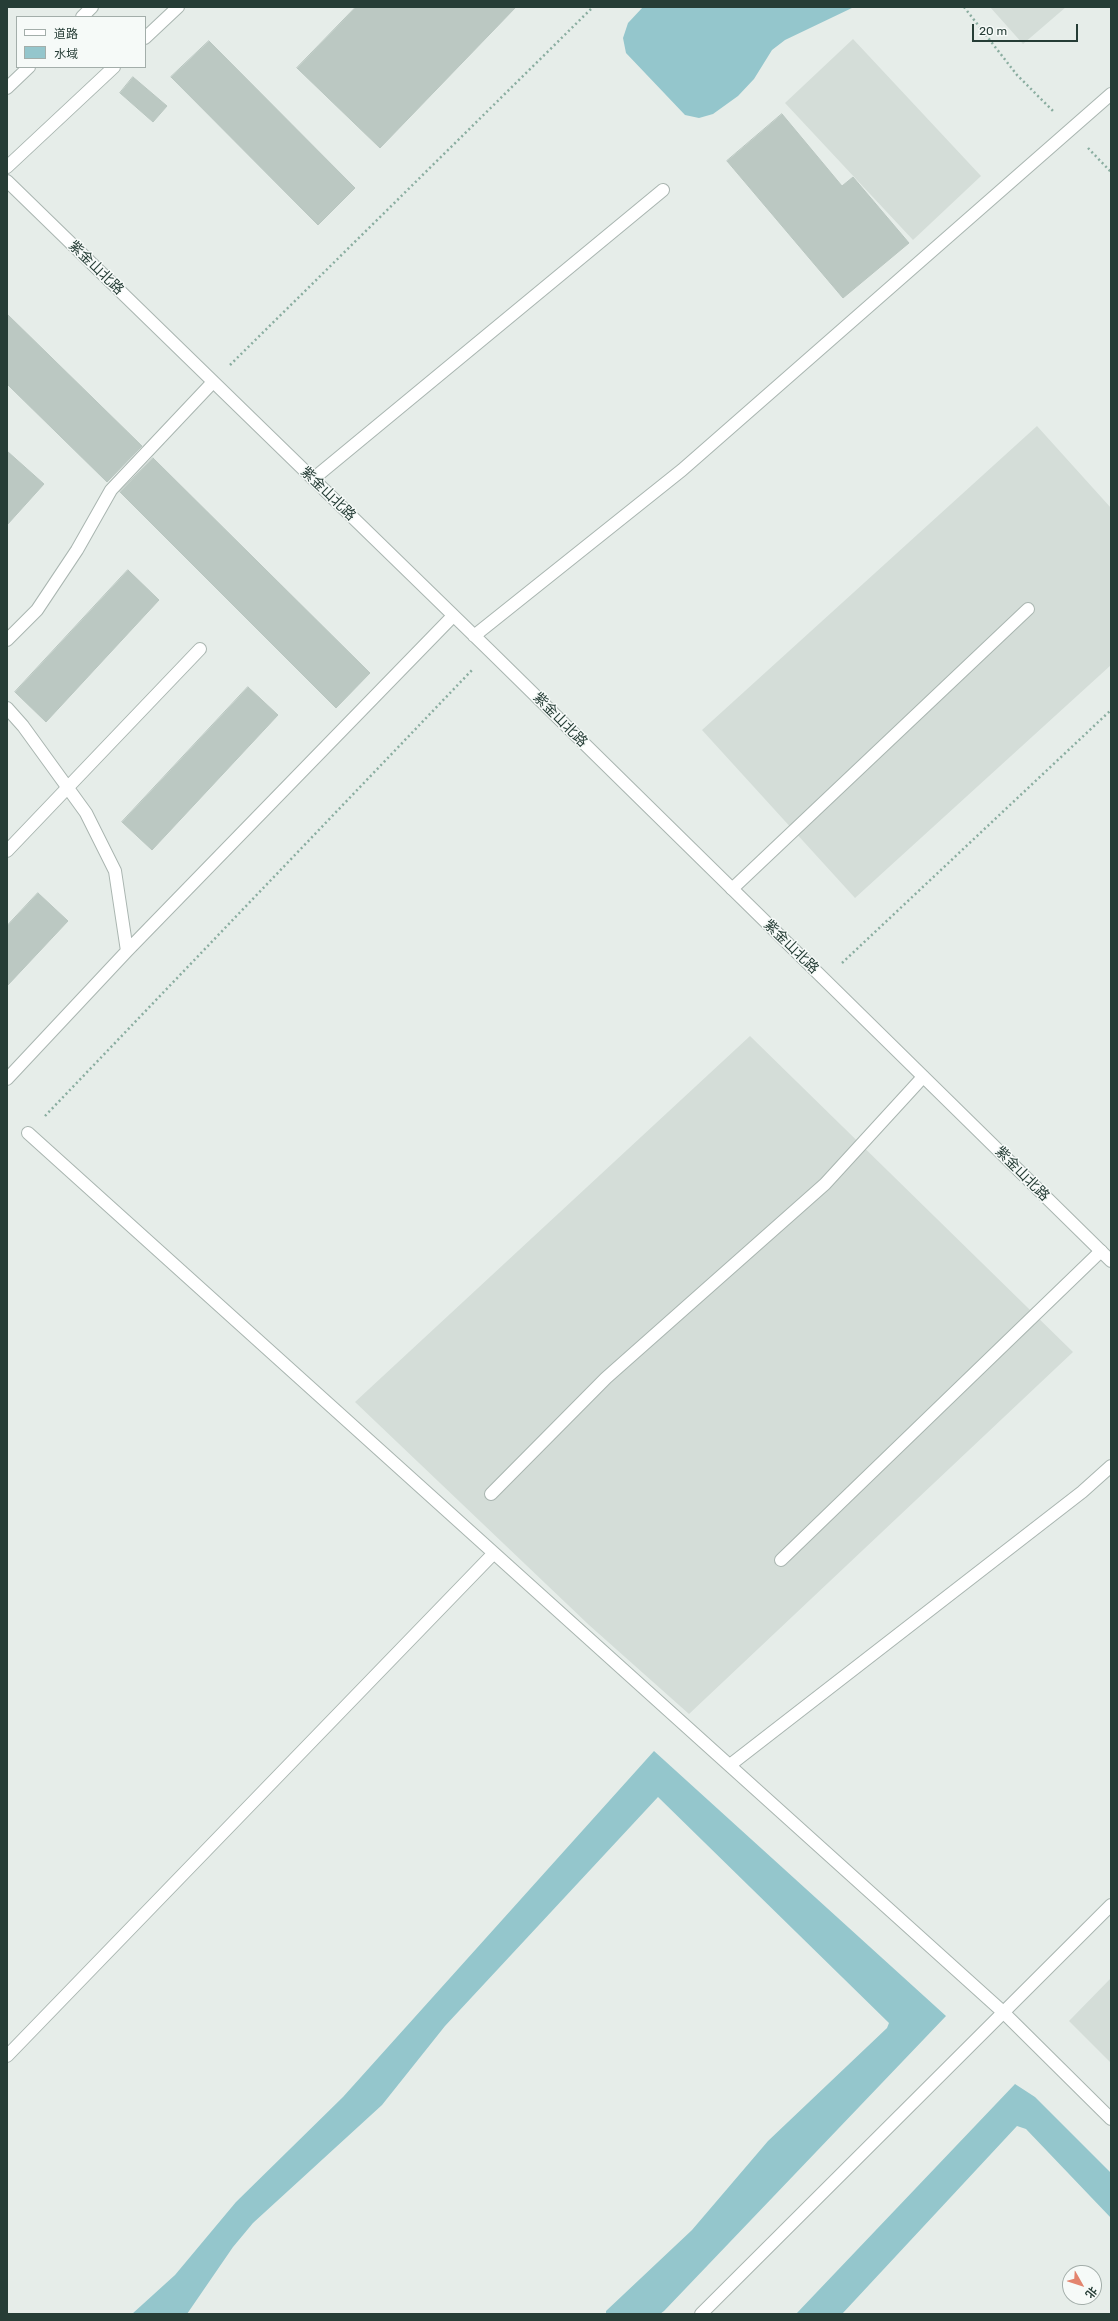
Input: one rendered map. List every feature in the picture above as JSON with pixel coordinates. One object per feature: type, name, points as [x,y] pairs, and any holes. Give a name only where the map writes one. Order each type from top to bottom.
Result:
[{"type":"street","points":[[83,16],[92,7]]},
{"type":"street","points":[[146,37],[178,7]]},
{"type":"street","points":[[7,88],[28,68]]},
{"type":"street","points":[[7,168],[113,68]]},
{"type":"street","points":[[474,636],[682,470],[1111,94]]},
{"type":"street","name":"紫金山北路","points":[[7,181],[490,651],[1111,1262]]},
{"type":"street","points":[[313,479],[663,190]]},
{"type":"street","points":[[7,640],[37,610],[77,550],[111,490],[213,382]]},
{"type":"street","points":[[732,889],[1028,609]]},
{"type":"street","points":[[7,1079],[127,951],[453,616]]},
{"type":"street","points":[[7,851],[200,650]]},
{"type":"street","points":[[7,708],[23,726],[86,813],[115,871],[127,951]]},
{"type":"street","points":[[491,1494],[606,1378],[825,1184],[923,1077]]},
{"type":"street","points":[[28,1133],[1004,2012],[1111,2119]]},
{"type":"street","points":[[781,1560],[1101,1251]]},
{"type":"street","points":[[730,1765],[1082,1492],[1111,1466]]},
{"type":"street","points":[[7,2056],[494,1553]]},
{"type":"street","points":[[701,2314],[1111,1905]]},
{"type":"path","points":[[213,382],[593,7]]},
{"type":"path","points":[[964,7],[1017,75],[1111,172]]},
{"type":"path","points":[[28,1133],[490,651]]},
{"type":"path","points":[[824,980],[1111,710]]},
{"type":"shaded area","points":[[990,7],[1066,7],[1023,44]]},
{"type":"shaded area","points":[[853,39],[981,176],[913,240],[785,103]]},
{"type":"shaded area","points":[[1037,426],[1111,508],[1111,665],[855,898],[702,730]]},
{"type":"shaded area","points":[[750,1036],[1073,1352],[689,1714],[589,1625],[355,1402]]},
{"type":"shaded area","points":[[1111,1978],[1111,2063],[1069,2021]]},
{"type":"water","points":[[643,7],[854,7],[785,40],[772,50],[754,79],[738,96],[713,114],[699,118],[685,115],[626,53],[623,38],[628,23]]},
{"type":"water","points":[[654,1751],[946,2016],[664,2311],[660,2314],[606,2314],[606,2311],[692,2230],[768,2141],[887,2028],[889,2023],[658,1797],[445,2026],[382,2105],[253,2223],[233,2247],[187,2314],[132,2314],[175,2275],[236,2202],[343,2097]]},
{"type":"water","points":[[1015,2084],[1035,2097],[1111,2173],[1111,2218],[1026,2129],[1017,2126],[842,2314],[796,2314]]},
{"type":"building","points":[[356,7],[516,7],[380,148],[297,68]]},
{"type":"building","points":[[209,41],[355,188],[318,225],[171,77]]},
{"type":"building","points":[[133,77],[167,106],[153,122],[120,93]]},
{"type":"building","points":[[782,114],[842,186],[853,177],[909,243],[843,298],[727,161]]},
{"type":"building","points":[[7,314],[142,446],[107,482],[7,384]]},
{"type":"building","points":[[7,451],[44,484],[7,525]]},
{"type":"building","points":[[153,458],[370,673],[336,708],[120,492]]},
{"type":"building","points":[[128,570],[159,600],[46,722],[15,692]]},
{"type":"building","points":[[248,687],[278,715],[152,850],[122,822]]},
{"type":"building","points":[[38,893],[68,921],[7,986],[7,926]]}]
